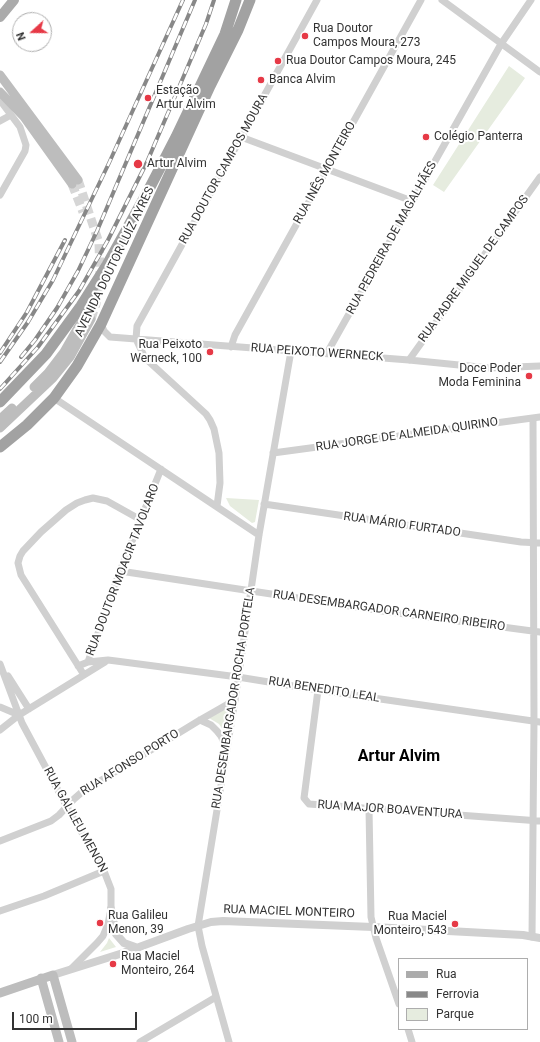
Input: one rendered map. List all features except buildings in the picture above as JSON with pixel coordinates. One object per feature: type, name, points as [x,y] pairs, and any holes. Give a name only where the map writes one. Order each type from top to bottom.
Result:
[{"type":"highway","name":"AVENIDA DOUTOR LUÍZ AYRES","points":[[0,402],[46,354],[81,306],[107,265],[176,137],[225,34],[236,0]]},
{"type":"highway","name":"AVENIDA DOUTOR LUÍZ AYRES","points":[[0,446],[27,425],[54,398],[77,366],[101,324],[210,86],[238,30],[250,0]]},
{"type":"main road","points":[[0,17],[14,0]]},
{"type":"main road","points":[[0,74],[75,182],[24,117],[0,92]]},
{"type":"main road","points":[[0,419],[48,373],[87,318],[70,357],[53,378],[0,428]]},
{"type":"main road","points":[[53,975],[72,1042]]},
{"type":"main road","name":"RUA MACIEL MONTEIRO","points":[[0,993],[53,975]]},
{"type":"main road","points":[[41,978],[59,1042]]},
{"type":"street","name":"RUA DOUTOR CAMPOS MOURA","points":[[136,339],[137,326],[317,0]]},
{"type":"street","name":"RUA INÊS MONTEIRO","points":[[231,347],[235,335],[421,0]]},
{"type":"street","points":[[442,0],[540,72]]},
{"type":"street","name":"RUA PEDREIRA DE MAGALHÃES","points":[[327,353],[501,44],[531,0]]},
{"type":"street","points":[[0,100],[20,127],[26,145],[25,151],[0,195]]},
{"type":"street","points":[[0,121],[11,115]]},
{"type":"street","points":[[240,137],[412,201]]},
{"type":"street","name":"RUA PADRE MIGUEL DE CAMPOS","points":[[409,360],[540,177]]},
{"type":"street","name":"RUA PEIXOTO WERNECK","points":[[101,324],[104,331],[110,337],[327,353],[489,368],[540,366]]},
{"type":"street","points":[[136,339],[145,358],[206,414],[210,420],[214,429],[219,453],[220,483],[217,506]]},
{"type":"street","name":"RUA DESEMBARGADOR ROCHA PORTELA","points":[[229,1042],[198,926],[226,747],[235,700],[264,504],[291,351]]},
{"type":"street","name":"RUA DOUTOR MOACIR TAVOLARO","points":[[54,398],[259,535]]},
{"type":"street","points":[[536,417],[536,937]]},
{"type":"street","name":"RUA JORGE DE ALMEIDA QUIRINO","points":[[274,453],[536,417]]},
{"type":"street","name":"RUA DOUTOR MOACIR TAVOLARO","points":[[78,666],[88,662],[120,571],[161,469]]},
{"type":"street","points":[[84,675],[21,575],[18,562],[20,556],[41,532],[66,510],[85,500],[93,498],[107,501],[141,520]]},
{"type":"street","name":"RUA MÁRIO FURTADO","points":[[264,504],[536,543]]},
{"type":"street","name":"RUA DESEMBARGADOR CARNEIRO RIBEIRO","points":[[120,571],[537,632]]},
{"type":"street","points":[[0,730],[29,708],[108,660]]},
{"type":"street","name":"RUA BENEDITO LEAL","points":[[88,662],[108,660],[238,677],[318,690],[537,721]]},
{"type":"street","name":"RUA GALILEU MENON","points":[[0,664],[29,708]]},
{"type":"street","name":"RUA GALILEU MENON","points":[[0,664],[19,715],[67,807],[104,871],[111,888],[111,909],[103,936],[70,970]]},
{"type":"street","name":"RUA MAJOR BOAVENTURA","points":[[318,690],[304,798],[309,804],[537,821]]},
{"type":"street","name":"RUA AFONSO PORTO","points":[[0,841],[51,822],[59,816],[82,792],[235,700]]},
{"type":"street","points":[[0,708],[19,715]]},
{"type":"street","points":[[200,720],[211,725],[217,731],[226,747]]},
{"type":"street","points":[[369,809],[371,917],[398,1001]]},
{"type":"street","points":[[0,911],[44,896],[104,871]]},
{"type":"street","points":[[111,909],[116,934],[124,943],[138,948]]},
{"type":"street","name":"RUA MACIEL MONTEIRO","points":[[53,975],[138,948],[198,926],[223,921],[373,927],[523,935],[536,937]]},
{"type":"street","points":[[140,1042],[216,997]]},
{"type":"street","points":[[408,1030],[412,1042]]},
{"type":"green space","points":[[509,66],[525,78],[444,192],[433,185]]},
{"type":"green space","points":[[226,498],[259,500],[255,522],[252,523],[230,506]]},
{"type":"green space","points":[[227,708],[230,710],[225,733],[219,724],[209,718]]},
{"type":"green space","points":[[109,938],[116,947],[100,952],[107,943]]},
{"type":"tunnel","points":[[78,180],[99,243],[100,275],[96,304],[91,319]]},
{"type":"tunnel","points":[[72,184],[83,212]]},
{"type":"railway","points":[[0,362],[28,322],[53,280],[109,163],[183,0]]},
{"type":"railway","points":[[21,357],[35,340],[57,308],[78,271],[97,231],[195,0]]},
{"type":"railway","points":[[0,389],[38,347],[79,291],[108,240],[147,162],[206,24],[214,0]]},
{"type":"railway","points":[[0,353],[27,312],[65,240]]},
{"type":"place","name":"Rua Doutor Campos Moura, 273","points":[[305,36]]},
{"type":"place","name":"Rua Doutor Campos Moura, 245","points":[[278,61]]},
{"type":"place","name":"Banca Alvim","points":[[261,80]]},
{"type":"place","name":"Estação Artur Alvim","points":[[148,98]]},
{"type":"place","name":"Colégio Panterra","points":[[426,137]]},
{"type":"place","name":"Artur Alvim","points":[[138,164]]},
{"type":"place","name":"Rua Peixoto Werneck, 100","points":[[210,352]]},
{"type":"place","name":"Doce Poder Moda Feminina","points":[[529,376]]},
{"type":"place","name":"Rua Galileu Menon, 39","points":[[100,923]]},
{"type":"place","name":"Rua Maciel Monteiro, 543","points":[[455,924]]},
{"type":"place","name":"Rua Maciel Monteiro, 264","points":[[113,964]]},
{"type":"district","name":"Artur Alvim","points":[[399,757]]}]
